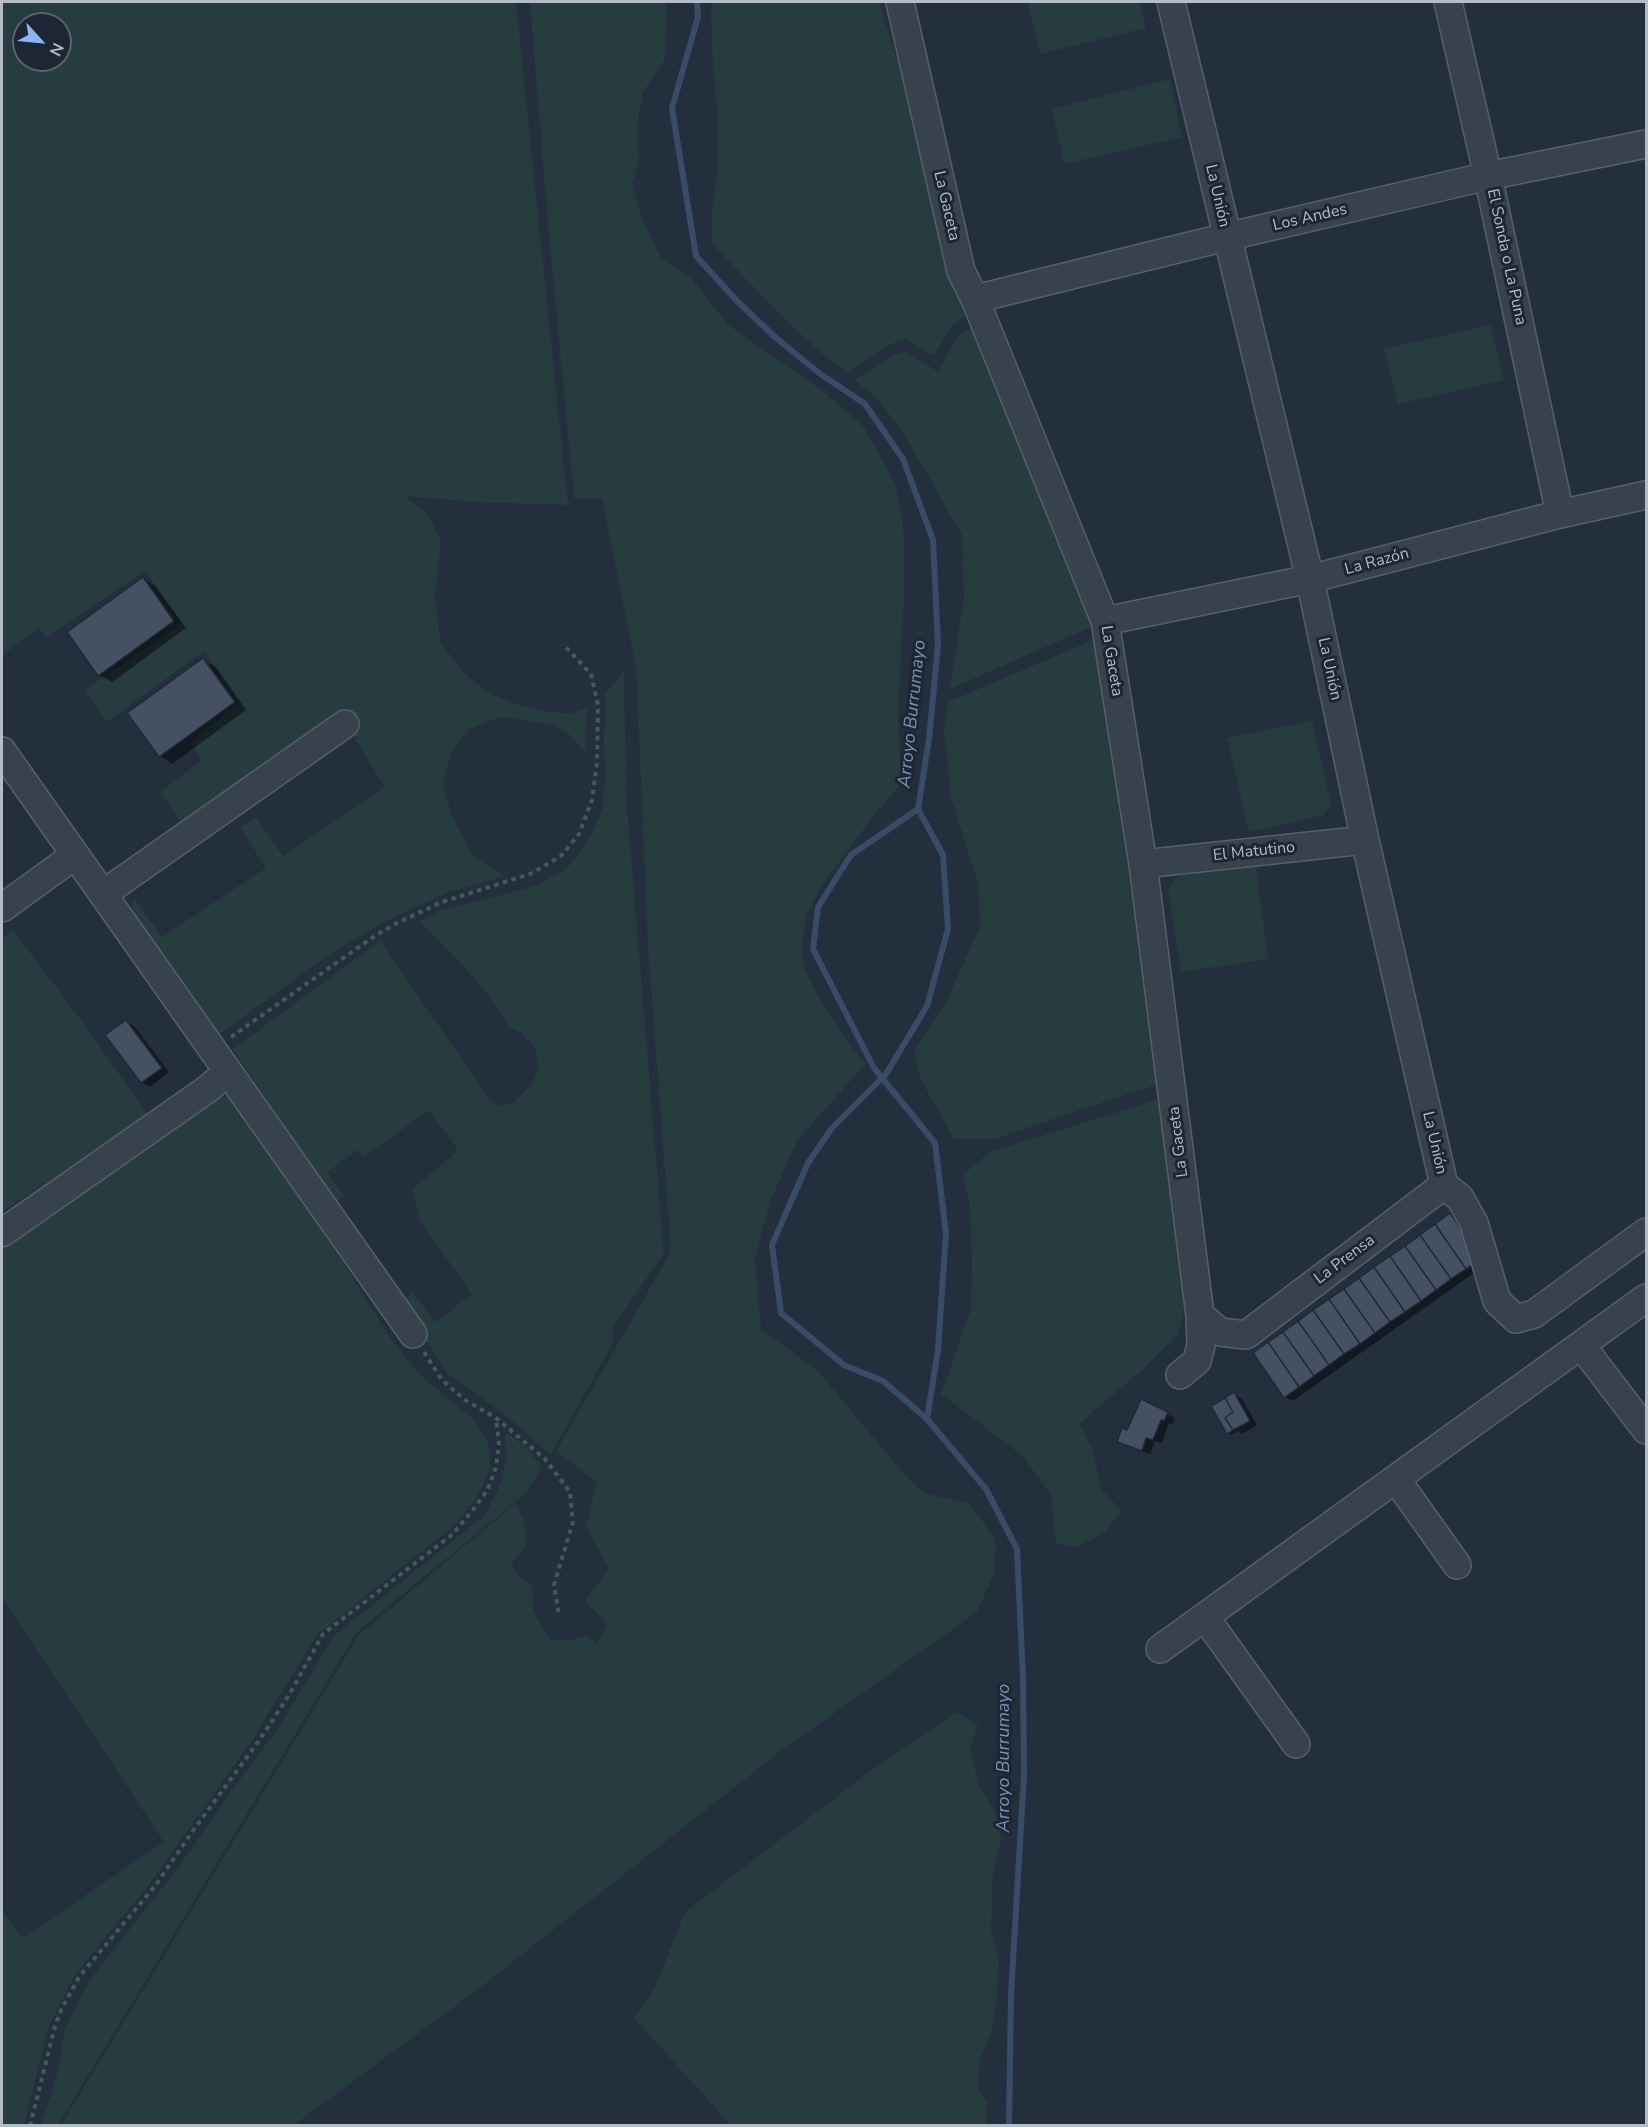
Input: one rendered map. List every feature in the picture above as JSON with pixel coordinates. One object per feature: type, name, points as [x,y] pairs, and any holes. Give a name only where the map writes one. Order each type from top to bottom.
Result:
[{"type":"street","name":"La Gaceta","points":[[900,2],[961,271],[975,299],[1105,621],[1143,864],[1200,1315],[1202,1345],[1197,1361],[1180,1375]]},
{"type":"street","name":"La Unión","points":[[1171,2],[1310,579],[1365,840],[1444,1185],[1460,1198],[1473,1222],[1497,1301],[1516,1319],[1534,1314],[1647,1232]]},
{"type":"street","name":"El Sonda o La Puna","points":[[1448,2],[1488,176],[1560,514]]},
{"type":"street","name":"Los Andes","points":[[975,299],[1488,176],[1647,144]]},
{"type":"street","name":"La Razón","points":[[1105,621],[1310,579],[1560,514],[1647,495]]},
{"type":"street","points":[[103,894],[345,724]]},
{"type":"street","points":[[2,752],[413,1334]]},
{"type":"street","name":"El Matutino","points":[[1143,864],[1365,840]]},
{"type":"street","points":[[2,908],[75,855]]},
{"type":"street","points":[[2,1233],[209,1088],[221,1060]]},
{"type":"street","name":"La Prensa","points":[[1200,1315],[1221,1332],[1246,1335],[1444,1185]]},
{"type":"street","points":[[1160,1649],[1647,1298]]},
{"type":"street","points":[[1581,1345],[1647,1430]]},
{"type":"street","points":[[1396,1479],[1457,1565]]},
{"type":"street","points":[[1205,1617],[1296,1744]]},
{"type":"path","points":[[221,1060],[376,935],[391,926],[442,902],[530,874],[561,856],[579,834],[592,800],[597,762],[598,705],[591,674],[563,645]]},
{"type":"path","points":[[413,1334],[442,1380],[465,1400],[496,1418],[545,1459],[570,1491],[573,1522],[554,1585],[559,1615]]},
{"type":"path","points":[[30,2126],[55,2026],[79,1977],[155,1887],[258,1742],[289,1695],[324,1634],[453,1534],[476,1506],[488,1489],[496,1467],[499,1444],[496,1418]]},
{"type":"green space","points":[[2,2],[516,2],[568,505],[477,502],[405,496],[427,513],[441,540],[435,599],[441,644],[467,676],[493,695],[519,705],[570,714],[587,708],[585,752],[568,733],[547,723],[500,717],[468,730],[451,753],[443,787],[452,815],[472,854],[505,876],[446,893],[380,924],[326,957],[220,1034],[131,912],[134,898],[162,937],[266,868],[240,827],[256,817],[283,856],[385,787],[355,739],[353,732],[360,725],[348,708],[182,823],[160,792],[202,760],[190,742],[239,703],[204,651],[107,722],[85,690],[182,623],[145,571],[46,638],[39,629],[2,655]]},
{"type":"green space","points":[[530,2],[667,2],[665,59],[643,92],[638,120],[639,160],[632,184],[642,218],[661,257],[693,280],[727,324],[827,394],[864,427],[895,483],[903,520],[904,553],[898,722],[901,784],[874,815],[820,888],[806,916],[802,954],[805,969],[819,998],[851,1047],[866,1063],[797,1141],[770,1202],[755,1258],[761,1329],[817,1370],[899,1468],[924,1493],[970,1504],[996,1540],[995,1571],[977,1612],[778,1753],[477,1990],[294,2125],[61,2125],[359,1635],[516,1503],[525,1525],[527,1544],[511,1564],[518,1575],[532,1586],[534,1612],[551,1640],[571,1640],[587,1635],[596,1644],[607,1624],[585,1601],[609,1569],[586,1526],[597,1482],[556,1451],[671,1252],[648,948],[636,667],[602,499],[574,498]]},
{"type":"green space","points":[[712,2],[880,2],[884,21],[901,68],[962,302],[968,314],[952,326],[934,356],[906,339],[891,344],[847,373],[820,352],[783,317],[712,244],[718,119],[713,67]]},
{"type":"green space","points":[[1028,2],[1140,2],[1146,28],[1040,54]]},
{"type":"green space","points":[[1170,79],[1182,137],[1064,164],[1052,109]]},
{"type":"green space","points":[[1490,325],[1504,380],[1398,404],[1384,349]]},
{"type":"green space","points":[[973,327],[1095,625],[950,689],[964,597],[962,535],[906,437],[877,398],[854,380],[891,356],[906,351],[938,372],[959,334]]},
{"type":"green space","points":[[1098,638],[1164,1082],[994,1139],[954,1139],[920,1078],[914,1052],[946,1002],[980,927],[978,884],[951,798],[944,729],[948,702]]},
{"type":"green space","points":[[624,671],[626,795],[664,1253],[613,1327],[613,1343],[551,1455],[504,1414],[447,1373],[418,1328],[405,1299],[413,1293],[435,1322],[472,1294],[420,1221],[413,1189],[458,1150],[429,1110],[364,1157],[358,1150],[327,1172],[344,1196],[335,1202],[233,1049],[380,941],[491,1101],[500,1106],[513,1103],[531,1085],[538,1070],[536,1050],[522,1033],[508,1026],[500,1011],[477,981],[420,921],[439,911],[535,886],[567,869],[591,836],[602,810],[605,779],[606,692]]},
{"type":"green space","points":[[1312,721],[1331,804],[1324,815],[1249,832],[1227,738]]},
{"type":"green space","points":[[1256,866],[1268,959],[1181,972],[1168,889],[1179,875]]},
{"type":"green space","points":[[13,930],[148,1115],[2,1212],[2,938]]},
{"type":"green space","points":[[217,1097],[231,1098],[251,1117],[389,1336],[419,1374],[473,1419],[488,1442],[491,1467],[476,1499],[455,1525],[317,1635],[253,1739],[149,1885],[74,1976],[49,2026],[24,2125],[2,2125],[2,1910],[22,1938],[164,1842],[5,1602],[2,1603],[2,1247]]},
{"type":"green space","points":[[1166,1097],[1186,1300],[1179,1334],[1142,1370],[1079,1424],[1092,1449],[1102,1490],[1122,1511],[1105,1532],[1078,1547],[1056,1543],[1051,1496],[1024,1457],[941,1394],[971,1309],[972,1261],[969,1202],[963,1175],[990,1152]]},
{"type":"green space","points":[[507,1433],[525,1446],[542,1467],[526,1493],[357,1632],[58,2125],[41,2125],[57,2075],[65,2028],[89,1981],[178,1868],[279,1727],[334,1636],[485,1515],[502,1481]]},
{"type":"green space","points":[[956,1712],[978,1725],[970,1748],[979,1787],[998,1816],[1001,1841],[993,1873],[991,1931],[999,1959],[997,1995],[992,2030],[980,2061],[978,2088],[987,2102],[987,2125],[731,2125],[634,2018],[654,1990],[685,1912],[869,1772]]},
{"type":"building","points":[[143,577],[174,621],[98,676],[67,632]]},
{"type":"building","points":[[203,658],[235,702],[159,757],[127,713]]},
{"type":"building","points":[[126,1020],[162,1068],[141,1083],[105,1035]]},
{"type":"building","points":[[1450,1213],[1481,1258],[1466,1269],[1435,1224]]},
{"type":"building","points":[[1435,1224],[1466,1269],[1451,1279],[1420,1235]]},
{"type":"building","points":[[1420,1235],[1451,1279],[1436,1290],[1405,1246]]},
{"type":"building","points":[[1405,1246],[1436,1290],[1421,1301],[1390,1256]]},
{"type":"building","points":[[1390,1256],[1421,1301],[1405,1312],[1374,1267]]},
{"type":"building","points":[[1374,1267],[1405,1312],[1390,1322],[1359,1278]]},
{"type":"building","points":[[1359,1278],[1390,1322],[1375,1333],[1344,1289]]},
{"type":"building","points":[[1344,1289],[1375,1333],[1360,1344],[1329,1299]]},
{"type":"building","points":[[1329,1299],[1360,1344],[1344,1354],[1313,1310]]},
{"type":"building","points":[[1313,1310],[1344,1354],[1329,1365],[1298,1321]]},
{"type":"building","points":[[1298,1321],[1329,1365],[1314,1376],[1283,1332]]},
{"type":"building","points":[[1283,1332],[1314,1376],[1299,1387],[1268,1342]]},
{"type":"building","points":[[1268,1342],[1299,1387],[1284,1398],[1253,1353]]},
{"type":"building","points":[[1234,1392],[1250,1421],[1233,1430],[1225,1418],[1233,1412],[1225,1398]]},
{"type":"building","points":[[1225,1398],[1233,1412],[1225,1418],[1233,1430],[1227,1434],[1211,1406]]},
{"type":"building","points":[[1141,1399],[1168,1412],[1164,1421],[1161,1420],[1153,1440],[1146,1438],[1142,1451],[1117,1442],[1122,1428],[1127,1430]]},
{"type":"waterway","name":"Arroyo Burrumayo","points":[[697,2],[698,17],[672,108],[696,256],[738,302],[775,337],[819,373],[865,404],[903,459],[933,540],[938,645],[929,739],[918,809],[851,855],[818,907],[813,949],[874,1068],[935,1143],[946,1233],[938,1350],[927,1419],[986,1489],[1017,1549],[1023,1677],[1024,1775],[1011,1995],[1009,2126]]},
{"type":"waterway","name":"Arroyo Burrumayo","points":[[918,809],[943,855],[948,929],[927,1006],[886,1074],[832,1128],[808,1163],[772,1245],[781,1313],[844,1365],[883,1381],[927,1419]]}]
